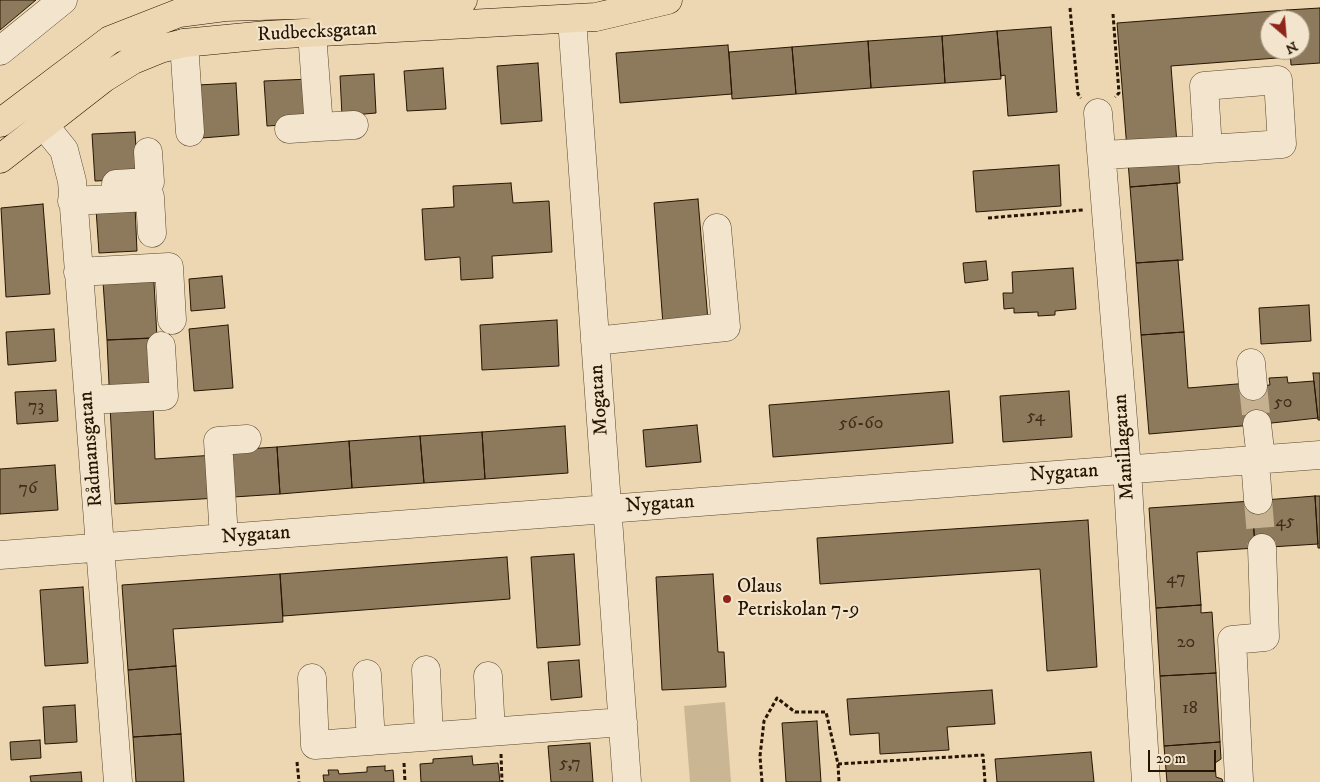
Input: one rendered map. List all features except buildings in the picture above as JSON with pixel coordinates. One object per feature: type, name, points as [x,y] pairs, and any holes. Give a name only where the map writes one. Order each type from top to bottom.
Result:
[{"type":"main road","name":"Rudbecksgatan","points":[[0,123],[110,40],[178,13],[225,3],[463,0]]},
{"type":"main road","name":"Rudbecksgatan","points":[[0,159],[104,78],[133,60],[160,49],[184,43],[312,32],[596,17],[668,0]]},
{"type":"street","points":[[0,51],[63,0]]},
{"type":"street","name":"Mogatan","points":[[572,19],[627,782]]},
{"type":"street","points":[[312,32],[319,127]]},
{"type":"street","points":[[184,43],[190,132]]},
{"type":"street","name":"Manillagatan","points":[[1098,113],[1127,469],[1146,782]]},
{"type":"street","name":"Rådmansgatan","points":[[44,124],[64,150],[72,194],[118,782]]},
{"type":"street","points":[[289,129],[354,125]]},
{"type":"street","points":[[1102,155],[1208,149]]},
{"type":"street","points":[[72,194],[150,182],[148,152]]},
{"type":"street","points":[[72,194],[150,197],[152,233]]},
{"type":"street","points":[[595,341],[726,327],[717,228]]},
{"type":"street","points":[[78,272],[169,267],[172,320]]},
{"type":"street","points":[[89,400],[164,396],[161,346]]},
{"type":"street","points":[[1257,424],[1258,500]]},
{"type":"street","points":[[224,538],[218,441],[247,439]]},
{"type":"street","name":"Nygatan","points":[[0,555],[1320,454]]},
{"type":"street","points":[[1239,780],[1232,640],[1265,637],[1262,548]]},
{"type":"street","points":[[426,670],[429,736]]},
{"type":"street","points":[[367,674],[371,741]]},
{"type":"street","points":[[488,676],[492,732]]},
{"type":"street","points":[[312,678],[315,745],[623,722]]},
{"type":"path","points":[[1070,8],[1078,94],[1098,113],[1119,93],[1113,14]]},
{"type":"path","points":[[988,218],[1106,208]]},
{"type":"path","points":[[762,782],[760,756],[764,721],[777,698],[795,712],[826,712],[838,764],[840,782]]},
{"type":"path","points":[[838,764],[983,755],[985,782]]},
{"type":"shaded area","points":[[725,702],[731,782],[690,782],[684,706]]},
{"type":"tunnel","points":[[1253,386],[1257,424]]},
{"type":"tunnel","points":[[1258,500],[1262,548]]},
{"type":"place","name":"Olaus Petriskolan 7-9","points":[[727,599]]}]
